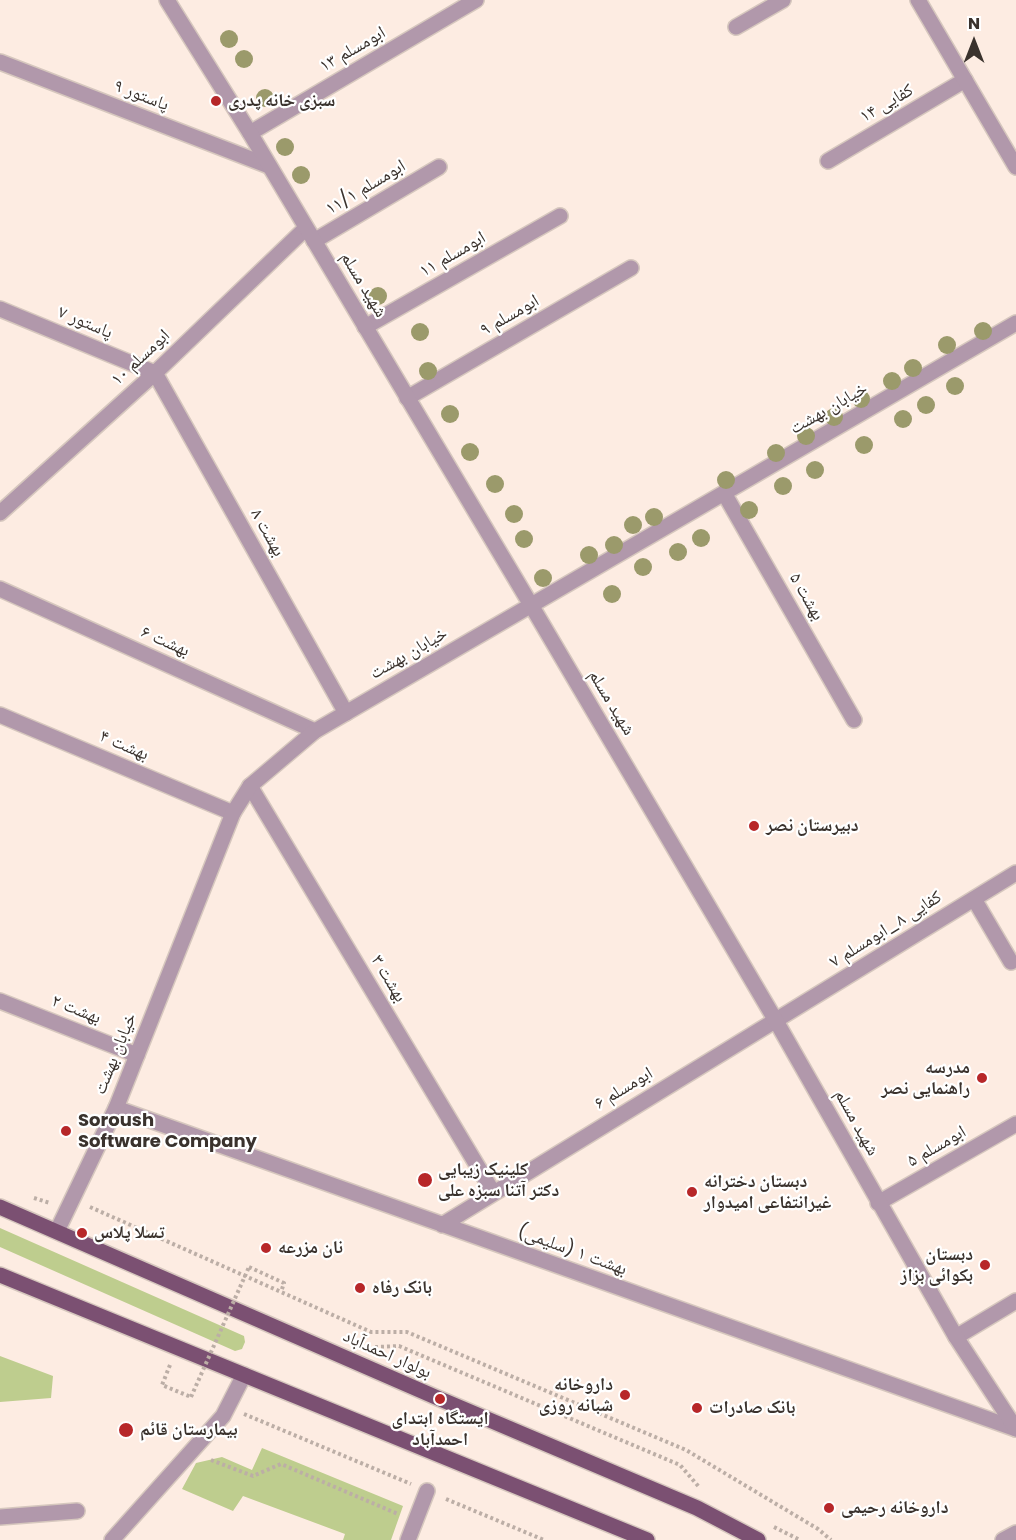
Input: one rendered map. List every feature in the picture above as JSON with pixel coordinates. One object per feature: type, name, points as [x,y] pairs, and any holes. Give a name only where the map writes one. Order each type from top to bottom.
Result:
[{"type":"main road","name":"بولوار احمدآباد","points":[[0,1207],[440,1399],[697,1508],[758,1540]]},
{"type":"main road","points":[[0,1275],[647,1540]]},
{"type":"street","name":"شهید مسلم","points":[[167,0],[250,133],[531,605],[776,1021],[956,1337],[1016,1429]]},
{"type":"street","name":"ابومسلم ۱۳","points":[[250,133],[476,0]]},
{"type":"street","points":[[736,27],[783,0]]},
{"type":"street","points":[[918,0],[1016,167]]},
{"type":"street","name":"پاستور ۹","points":[[0,62],[269,166]]},
{"type":"street","name":"کفایی ۱۴","points":[[828,161],[965,80]]},
{"type":"street","name":"ابومسلم ۱۱/۱","points":[[310,234],[439,168]]},
{"type":"street","name":"ابومسلم ۱۱","points":[[365,327],[560,216]]},
{"type":"street","name":"ابومسلم ۱۰","points":[[0,513],[310,234]]},
{"type":"street","name":"ابومسلم ۹","points":[[407,398],[631,268]]},
{"type":"street","name":"پاستور ۷","points":[[0,309],[155,373]]},
{"type":"street","name":"خیابان بهشت","points":[[57,1231],[116,1108],[233,813],[250,786],[315,731],[1016,323]]},
{"type":"street","name":"بهشت ۸","points":[[155,373],[346,713]]},
{"type":"street","name":"بهشت ۵","points":[[724,493],[854,720]]},
{"type":"street","name":"بهشت ۶","points":[[0,589],[315,731]]},
{"type":"street","name":"بهشت ۴","points":[[0,716],[233,813]]},
{"type":"street","name":"بهشت ۳","points":[[250,786],[493,1192]]},
{"type":"street","name":"کفایی ۸_ابومسلم ۷","points":[[776,1021],[1016,873]]},
{"type":"street","points":[[974,899],[1011,962]]},
{"type":"street","name":"بهشت ۲","points":[[0,1001],[137,1055]]},
{"type":"street","name":"ابومسلم ۶","points":[[442,1225],[776,1021]]},
{"type":"street","name":"بهشت ۱ (سلیمی)","points":[[116,1108],[1016,1429]]},
{"type":"street","name":"ابومسلم ۵","points":[[878,1203],[1016,1124]]},
{"type":"street","points":[[956,1337],[1016,1301]]},
{"type":"street","points":[[112,1540],[223,1416],[244,1375]]},
{"type":"street","points":[[408,1540],[428,1491]]},
{"type":"street","points":[[0,1517],[77,1511]]},
{"type":"street","points":[[1003,1540],[1016,1533]]},
{"type":"path","points":[[27,1196],[71,1204],[371,1332],[407,1332],[686,1450],[818,1529],[831,1540]]},
{"type":"path","points":[[178,1347],[162,1385],[191,1397],[249,1267],[284,1283],[281,1292]]},
{"type":"path","points":[[229,1290],[240,1295]]},
{"type":"path","points":[[367,1348],[399,1346],[680,1465],[700,1488]]},
{"type":"path","points":[[228,1407],[544,1540]]},
{"type":"path","points":[[190,1453],[253,1476],[281,1464],[415,1521]]},
{"type":"path","points":[[769,1525],[800,1540]]},
{"type":"green space","points":[[0,1228],[244,1336],[245,1342],[242,1349],[235,1351],[0,1247]]},
{"type":"green space","points":[[0,1356],[53,1376],[51,1398],[0,1402]]},
{"type":"green space","points":[[262,1448],[403,1506],[391,1540],[343,1540],[345,1534],[243,1496],[233,1511],[182,1489],[196,1463],[222,1457],[252,1470]]},
{"type":"place","name":"سبزی خانه پدری","points":[[216,101]]},
{"type":"place","name":"دبیرستان نصر","points":[[754,826]]},
{"type":"place","name":"مدرسه راهنمایی نصر","points":[[982,1078]]},
{"type":"place","name":"Soroush Software Company","points":[[66,1131]]},
{"type":"place","name":"کلینیک زیبایی دکتر آتنا سبزه علی","points":[[425,1180]]},
{"type":"place","name":"دبستان دخترانه غیرانتفاعی امیدوار","points":[[692,1192]]},
{"type":"place","name":"تسلا پلاس","points":[[82,1233]]},
{"type":"place","name":"نان مزرعه","points":[[266,1248]]},
{"type":"place","name":"دبستان بکوائی بزاز","points":[[985,1265]]},
{"type":"place","name":"بانک رفاه","points":[[360,1288]]},
{"type":"place","name":"داروخانه شبانه روزی","points":[[625,1395]]},
{"type":"place","name":"ایستگاه ابتدای احمدآباد","points":[[440,1399]]},
{"type":"place","name":"بانک صادرات","points":[[697,1408]]},
{"type":"place","name":"بیمارستان قائم","points":[[126,1430]]},
{"type":"place","name":"داروخانه رحیمی","points":[[829,1508]]}]
